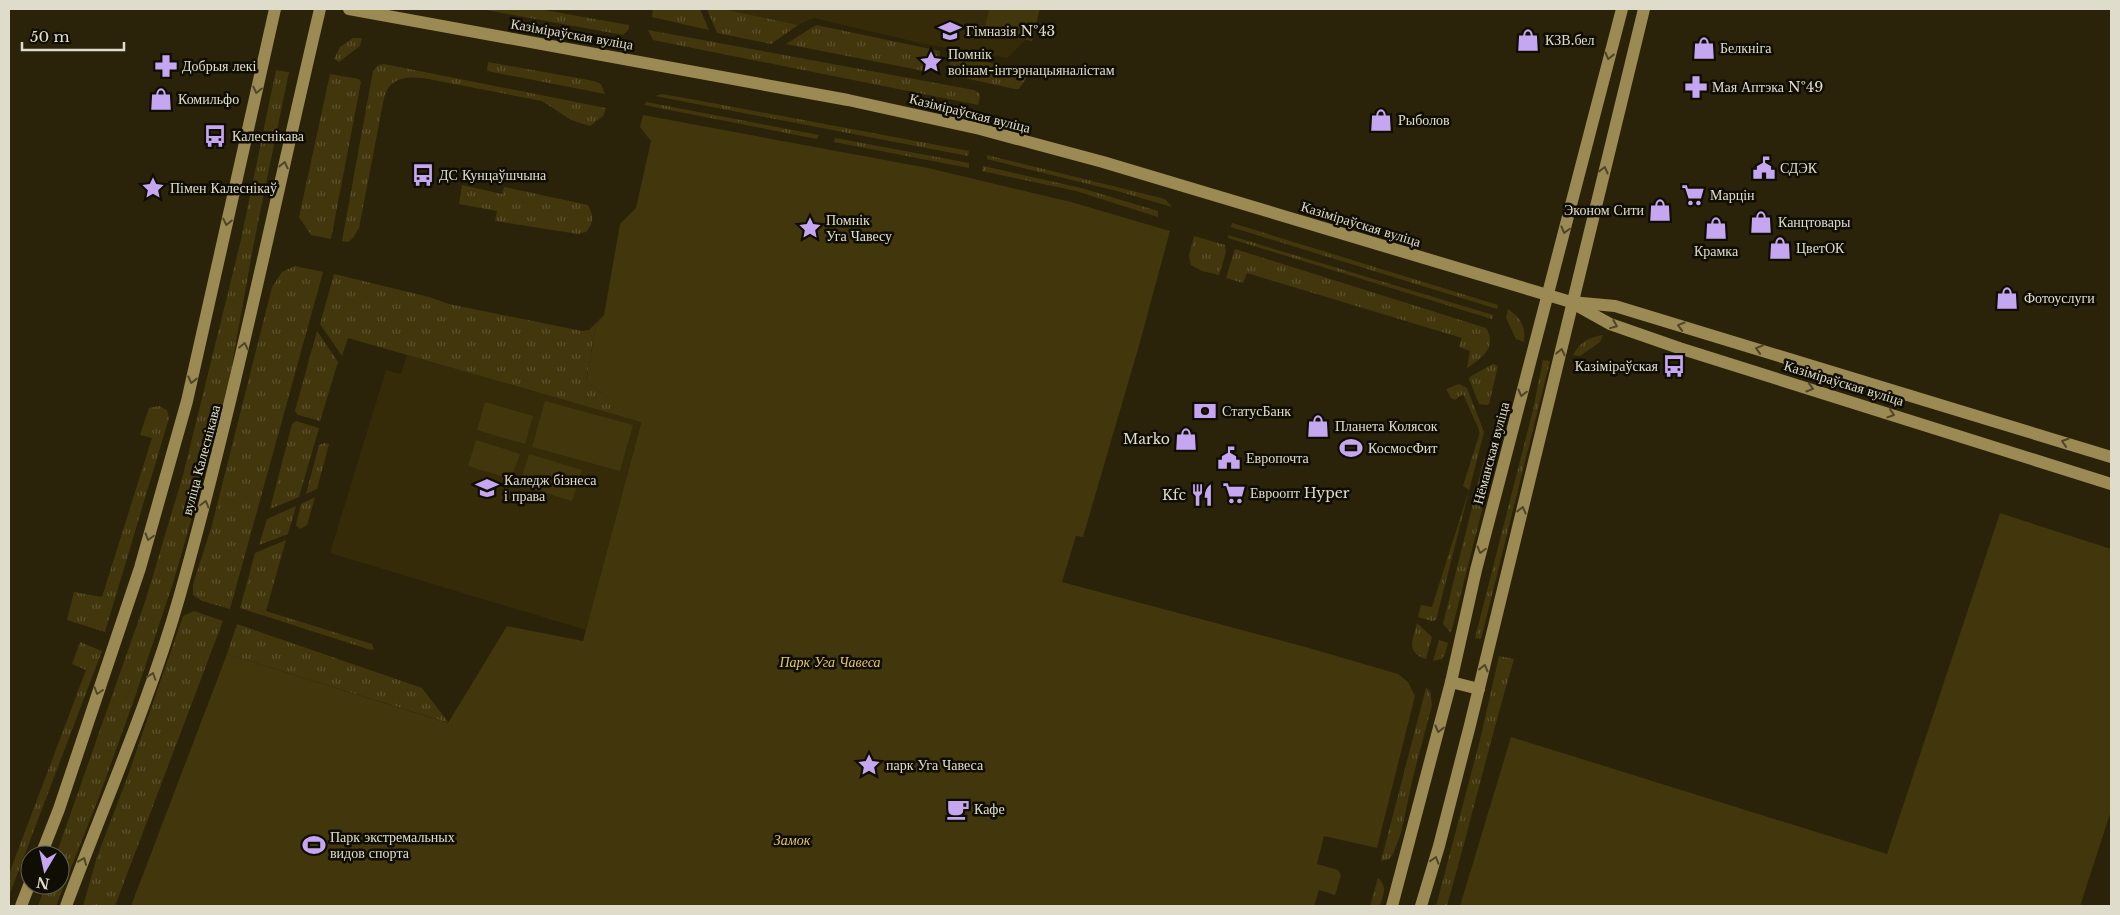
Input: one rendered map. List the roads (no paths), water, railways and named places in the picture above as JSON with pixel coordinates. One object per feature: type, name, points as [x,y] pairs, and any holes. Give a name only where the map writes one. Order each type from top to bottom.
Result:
[{"type":"main road","name":"вуліца Калеснікава","points":[[45,845],[59,809],[140,568],[187,401],[275,9]]},
{"type":"main road","name":"вуліца Калеснікава","points":[[66,906],[143,702],[178,600],[204,510],[230,405],[320,9]]},
{"type":"main road","name":"Казіміраўская вуліца","points":[[349,9],[848,100],[980,130],[1103,162],[1571,302],[1615,306],[2111,457]]},
{"type":"main road","name":"Нёманская вуліца","points":[[1392,906],[1451,682],[1476,570],[1622,9]]},
{"type":"main road","points":[[1421,906],[1439,846],[1479,689],[1557,368],[1571,302],[1644,9]]},
{"type":"main road","name":"Казіміраўская вуліца","points":[[1571,302],[1610,324],[1671,345],[2111,484]]},
{"type":"main road","points":[[1451,682],[1479,689]]},
{"type":"place","name":"Гімназія №43","points":[[950,31]]},
{"type":"place","name":"КЗВ.бел","points":[[1528,40]]},
{"type":"place","name":"Белкніга","points":[[1704,48]]},
{"type":"place","name":"Помнік воінам-інтэрнацыяналістам","points":[[931,62]]},
{"type":"place","name":"Добрыя лекі","points":[[166,66]]},
{"type":"place","name":"Мая Аптэка №49","points":[[1696,87]]},
{"type":"place","name":"Комильфо","points":[[161,99]]},
{"type":"place","name":"Рыболов","points":[[1381,120]]},
{"type":"place","name":"Калеснікава","points":[[215,136]]},
{"type":"place","name":"СДЭК","points":[[1764,168]]},
{"type":"place","name":"ДС Кунцаўшчына","points":[[423,175]]},
{"type":"place","name":"Пімен Калеснікаў","points":[[153,188]]},
{"type":"place","name":"Марцін","points":[[1693,195]]},
{"type":"place","name":"Эконом Сити","points":[[1660,210]]},
{"type":"place","name":"Канцтовары","points":[[1761,222]]},
{"type":"place","name":"Помнік Уга Чавесу","points":[[810,228]]},
{"type":"place","name":"Крамка","points":[[1716,228]]},
{"type":"place","name":"ЦветОК","points":[[1780,248]]},
{"type":"place","name":"Фотоуслуги","points":[[2007,298]]},
{"type":"place","name":"Казіміраўская","points":[[1674,366]]},
{"type":"place","name":"СтатусБанк","points":[[1205,411]]},
{"type":"place","name":"Планета Колясок","points":[[1318,426]]},
{"type":"place","name":"Marko","points":[[1186,439]]},
{"type":"place","name":"КосмосФит","points":[[1351,448]]},
{"type":"place","name":"Европочта","points":[[1229,458]]},
{"type":"place","name":"Каледж бізнеса і права","points":[[487,488]]},
{"type":"place","name":"Евроопт Hyper","points":[[1234,493]]},
{"type":"place","name":"Kfc","points":[[1202,495]]},
{"type":"place","name":"парк Уга Чавеса","points":[[869,765]]},
{"type":"place","name":"Кафе","points":[[958,809]]},
{"type":"place","name":"Парк экстремальных видов спорта","points":[[314,845]]},
{"type":"park label","name":"Парк Уга Чавеса","points":[[830,662]]},
{"type":"park label","name":"Замок","points":[[792,840]]}]
